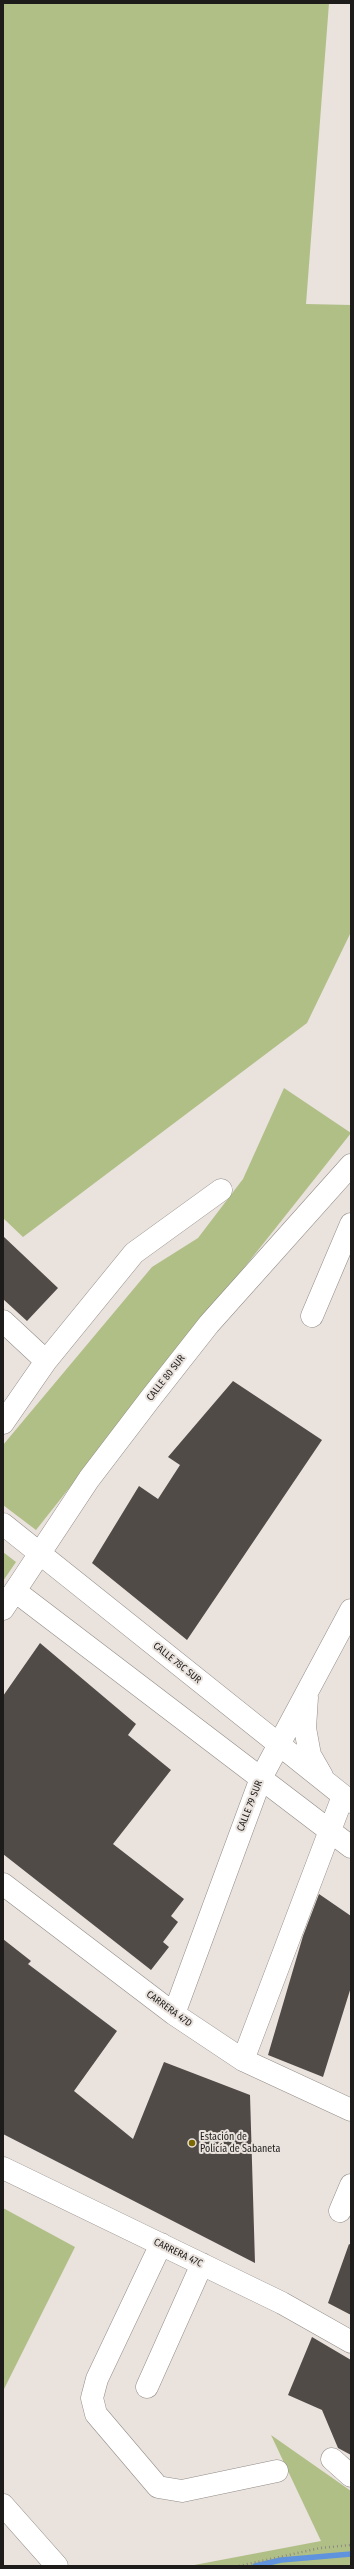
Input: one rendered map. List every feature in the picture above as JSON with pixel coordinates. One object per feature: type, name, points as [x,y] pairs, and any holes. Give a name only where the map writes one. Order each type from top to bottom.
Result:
[{"type":"street","name":"CALLE 80 SUR","points":[[9,1600],[89,1479],[204,1330],[351,1165]]},
{"type":"street","points":[[3,1423],[46,1361],[134,1253],[221,1190]]},
{"type":"street","points":[[312,1316],[351,1224]]},
{"type":"street","points":[[3,1321],[46,1361]]},
{"type":"street","name":"CALLE 78C SUR","points":[[3,1524],[347,1799]]},
{"type":"street","points":[[9,1600],[260,1778],[351,1847]]},
{"type":"street","name":"CALLE 79 SUR","points":[[174,2014],[260,1778],[351,1610]]},
{"type":"street","points":[[307,1692],[305,1728],[310,1754],[324,1780]]},
{"type":"street","points":[[243,2060],[330,1831],[347,1799]]},
{"type":"street","name":"CARRERA 47D","points":[[3,1884],[174,2014],[243,2060],[351,2110]]},
{"type":"street","name":"CARRERA 47C","points":[[3,2168],[282,2303],[351,2342]]},
{"type":"street","points":[[340,2211],[351,2185]]},
{"type":"street","points":[[161,2244],[97,2379],[92,2398],[96,2414],[158,2487],[182,2491],[277,2471]]},
{"type":"street","points":[[147,2387],[202,2264]]},
{"type":"street","points":[[332,2459],[351,2476]]},
{"type":"street","points":[[3,2505],[57,2566]]},
{"type":"path","points":[[239,2566],[320,2548],[351,2545]]},
{"type":"green space","points":[[3,3],[329,3],[306,304],[351,305],[351,932],[307,1023],[23,1237],[3,1218]]},
{"type":"green space","points":[[284,1088],[351,1133],[36,1530],[3,1505],[3,1445],[152,1267],[198,1238],[243,1179]]},
{"type":"green space","points":[[3,1552],[16,1562],[3,1581]]},
{"type":"green space","points":[[3,2208],[75,2247],[3,2391]]},
{"type":"green space","points":[[271,2435],[351,2491],[351,2566],[189,2566],[321,2541]]},
{"type":"building","points":[[3,1236],[58,1288],[27,1321],[3,1299]]},
{"type":"building","points":[[233,1381],[322,1440],[187,1640],[92,1563],[139,1486],[158,1499],[180,1465],[168,1457]]},
{"type":"building","points":[[40,1643],[136,1724],[128,1735],[171,1770],[113,1844],[184,1899],[171,1916],[178,1922],[163,1942],[169,1947],[151,1970],[3,1854],[3,1696]]},
{"type":"building","points":[[319,1894],[351,1916],[351,1987],[323,2077],[268,2055],[303,1936]]},
{"type":"building","points":[[3,1939],[31,1961],[28,1964],[117,2031],[74,2091],[133,2139],[164,2062],[250,2095],[255,2263],[3,2134]]},
{"type":"building","points":[[349,2244],[351,2245],[351,2315],[328,2303]]},
{"type":"building","points":[[312,2337],[351,2360],[351,2455],[338,2448],[322,2410],[288,2395]]},
{"type":"waterway","points":[[255,2566],[281,2560],[351,2554]]},
{"type":"place","name":"Estación de Policía de Sabaneta","points":[[192,2143]]}]
